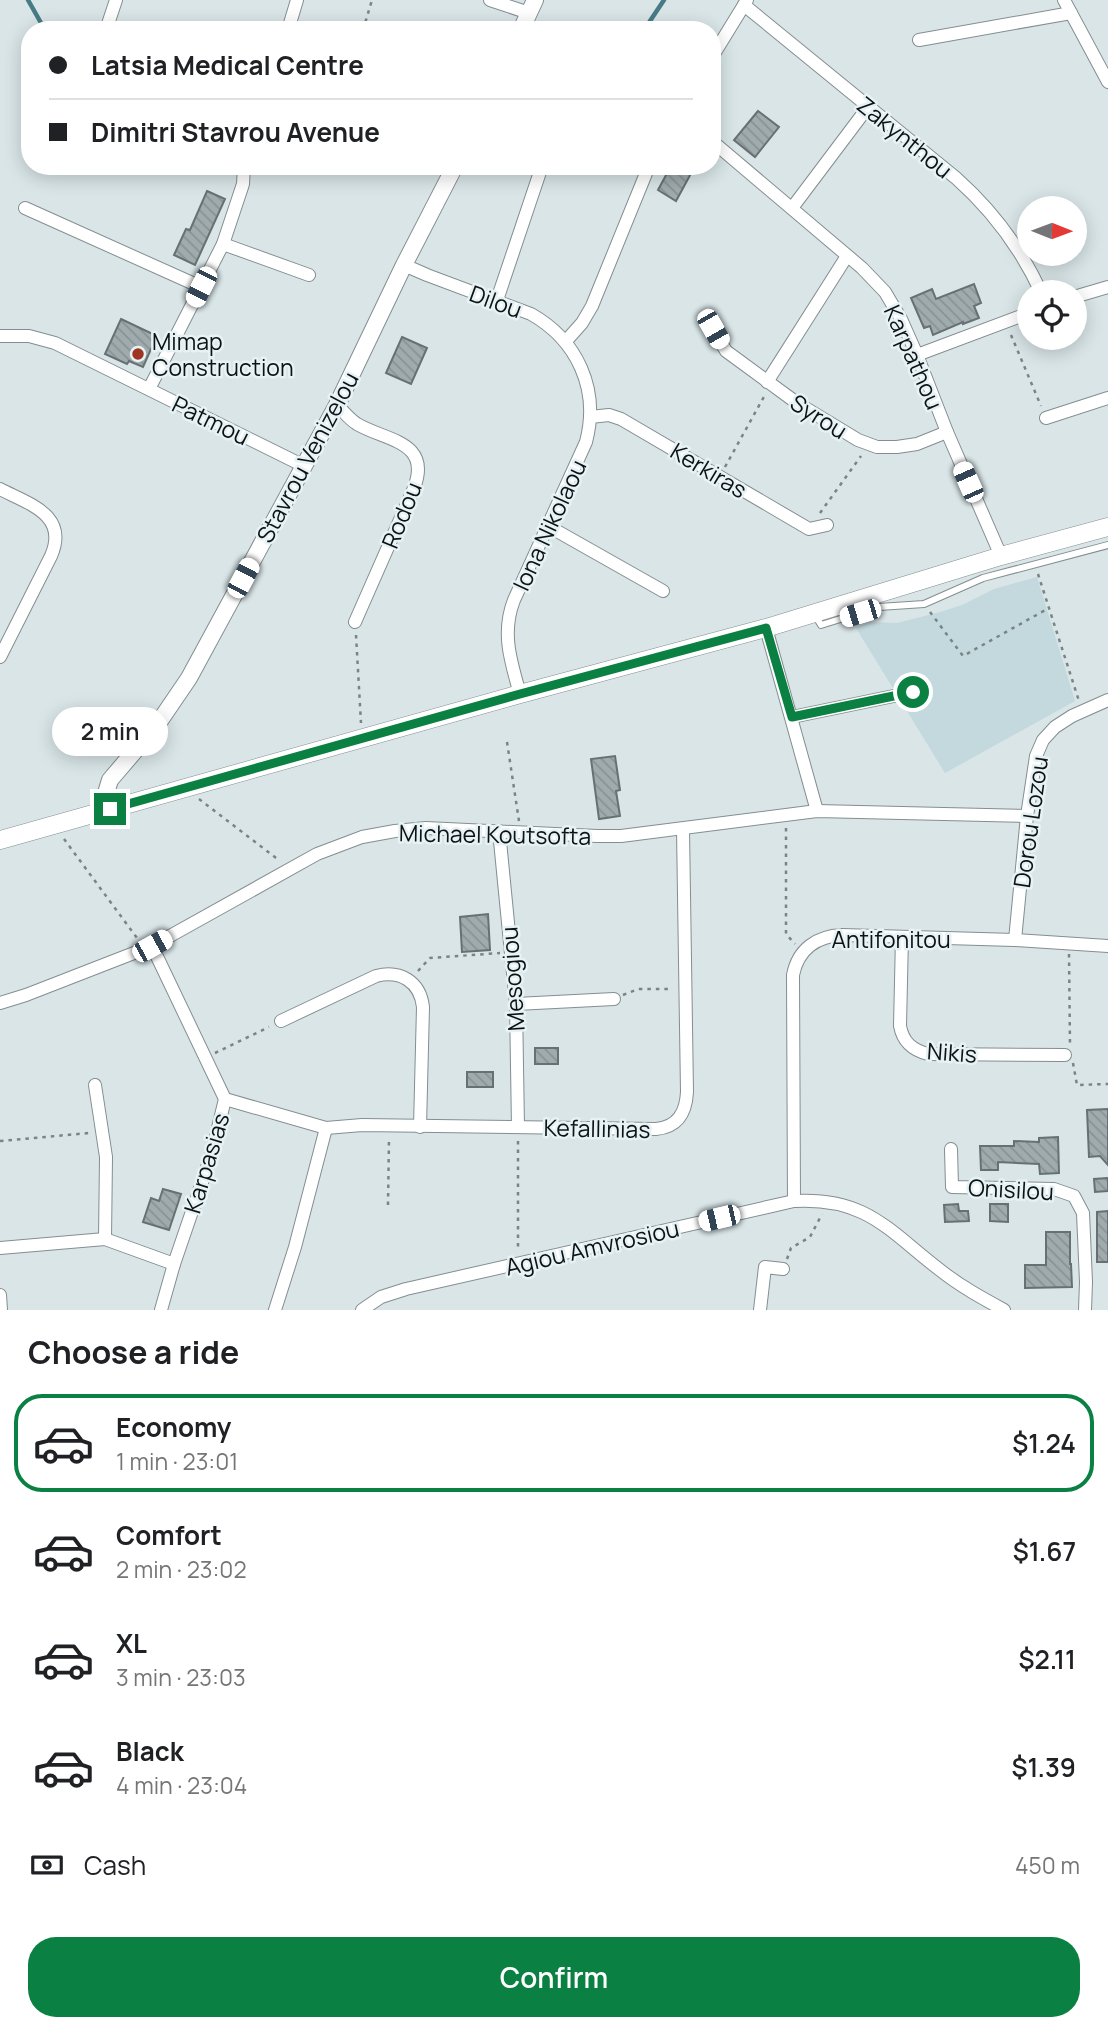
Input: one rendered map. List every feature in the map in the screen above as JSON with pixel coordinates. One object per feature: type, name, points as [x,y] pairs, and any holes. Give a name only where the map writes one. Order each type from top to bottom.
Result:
[{"type":"main road","points":[[0,840],[766,628],[1001,556],[1108,527]]},
{"type":"street","points":[[109,21],[116,0]]},
{"type":"street","points":[[291,21],[297,0]]},
{"type":"street","points":[[490,0],[532,6]]},
{"type":"street","points":[[1064,0],[1108,82]]},
{"type":"street","points":[[721,42],[745,2]]},
{"type":"street","name":"Zakynthou","points":[[745,2],[977,198],[1016,247],[1034,280]]},
{"type":"street","points":[[919,40],[1071,13]]},
{"type":"street","points":[[792,208],[868,107]]},
{"type":"street","name":"Karpathou","points":[[721,149],[862,268],[885,292],[918,355],[947,432],[1001,556]]},
{"type":"street","points":[[149,389],[223,244],[244,175]]},
{"type":"street","name":"Stavrou Venizelou","points":[[110,809],[106,793],[110,780],[157,725],[184,686],[337,405],[450,175]]},
{"type":"street","points":[[497,300],[539,175]]},
{"type":"street","points":[[566,341],[582,323],[596,297],[645,175]]},
{"type":"street","points":[[25,208],[201,287]]},
{"type":"street","points":[[223,244],[309,275]]},
{"type":"street","points":[[769,383],[847,256]]},
{"type":"street","name":"Dilou","points":[[404,265],[540,319],[554,328],[576,355]]},
{"type":"street","points":[[1087,293],[1108,286]]},
{"type":"street","points":[[918,355],[1017,318]]},
{"type":"street","name":"Syrou","points":[[713,329],[726,351],[848,435],[869,444],[887,447],[908,446],[947,432]]},
{"type":"street","name":"Patmou","points":[[0,336],[29,336],[45,340],[304,466]]},
{"type":"street","name":"Iona Nikolaou","points":[[520,694],[508,649],[507,623],[514,600],[588,434],[590,417],[584,378],[576,355]]},
{"type":"street","points":[[1046,418],[1108,398]]},
{"type":"street","name":"Rodou","points":[[337,405],[357,423],[404,445],[413,453],[418,463],[414,488],[355,622]]},
{"type":"street","name":"Kerkiras","points":[[590,417],[609,415],[627,422],[809,529]]},
{"type":"street","points":[[0,489],[45,513],[53,523],[57,539],[0,657]]},
{"type":"street","points":[[809,529],[827,525]]},
{"type":"street","points":[[548,526],[663,591]]},
{"type":"street","points":[[766,628],[817,811]]},
{"type":"street","points":[[792,717],[913,692]]},
{"type":"street","name":"Dorou Lozou","points":[[1015,940],[1027,816],[1034,764],[1040,747],[1055,727],[1108,700]]},
{"type":"street","name":"Michael Koutsofta","points":[[0,1003],[148,947],[332,847],[378,833],[426,828],[621,836],[817,811],[1027,816]]},
{"type":"street","name":"Kefallinias","points":[[225,1099],[326,1128],[338,1125],[656,1129],[673,1123],[682,1115],[687,1098],[683,829]]},
{"type":"street","name":"Mesogiou","points":[[499,831],[516,1004],[518,1127]]},
{"type":"street","name":"Antifonitou","points":[[793,1200],[794,969],[802,953],[818,939],[833,935],[1015,940],[1108,946]]},
{"type":"street","name":"Nikis","points":[[902,937],[900,1026],[903,1037],[913,1048],[928,1054],[1068,1053]]},
{"type":"street","name":"Karpasias","points":[[148,947],[225,1099],[212,1153],[174,1264],[162,1310]]},
{"type":"street","points":[[281,1021],[376,976],[390,973],[410,980],[419,991],[423,1007],[420,1127]]},
{"type":"street","points":[[516,1004],[614,999]]},
{"type":"street","points":[[95,1085],[106,1157],[105,1239]]},
{"type":"street","points":[[275,1310],[295,1247],[326,1128]]},
{"type":"street","name":"Onisilou","points":[[951,1150],[952,1187],[1054,1189],[1074,1196],[1083,1213],[1085,1310]]},
{"type":"street","name":"Agiou Amvrosiou","points":[[362,1310],[371,1302],[394,1292],[793,1200],[828,1202],[877,1219],[953,1279],[1004,1310]]},
{"type":"street","points":[[0,1248],[105,1239],[174,1264]]},
{"type":"street","points":[[760,1310],[765,1267],[783,1269]]},
{"type":"street","points":[[0,1295],[1,1310]]},
{"type":"lane","points":[[814,613],[821,625],[879,607],[924,604],[983,578],[1108,545]]},
{"type":"path","points":[[366,21],[372,0]]},
{"type":"path","points":[[1006,322],[1046,418]]},
{"type":"path","points":[[720,476],[769,383]]},
{"type":"path","points":[[809,529],[869,444]]},
{"type":"path","points":[[1035,564],[1082,711]]},
{"type":"path","points":[[924,604],[963,656],[1049,608]]},
{"type":"path","points":[[355,622],[362,738]]},
{"type":"path","points":[[507,742],[521,832]]},
{"type":"path","points":[[185,788],[290,869]]},
{"type":"path","points":[[786,814],[786,934],[802,953]]},
{"type":"path","points":[[54,825],[148,947]]},
{"type":"path","points":[[1069,944],[1068,1053],[1077,1085],[1108,1084]]},
{"type":"path","points":[[410,980],[430,958],[510,952]]},
{"type":"path","points":[[614,999],[638,989],[685,989]]},
{"type":"path","points":[[206,1057],[281,1021]]},
{"type":"path","points":[[388,1205],[389,1126]]},
{"type":"path","points":[[518,1127],[518,1264]]},
{"type":"path","points":[[0,1141],[103,1132]]},
{"type":"path","points":[[783,1269],[791,1248],[810,1237],[828,1202]]},
{"type":"shaded area","points":[[1037,577],[1075,701],[945,773],[856,628],[868,622],[897,623],[940,612],[962,605],[994,589]]},
{"type":"building","points":[[758,111],[779,127],[755,157],[734,140]]},
{"type":"building","points":[[666,175],[690,175],[676,201],[658,190]]},
{"type":"building","points":[[207,191],[225,199],[195,265],[174,255],[186,229],[190,230]]},
{"type":"building","points":[[974,284],[981,303],[974,306],[979,318],[933,335],[930,326],[924,328],[911,298],[932,289],[936,299]]},
{"type":"building","points":[[121,319],[157,336],[143,367],[129,361],[127,364],[105,354]]},
{"type":"building","points":[[402,337],[427,348],[411,384],[386,373]]},
{"type":"building","points":[[615,756],[620,790],[616,791],[620,816],[599,819],[591,759]]},
{"type":"building","points":[[488,914],[490,950],[462,952],[460,917]]},
{"type":"building","points":[[535,1048],[558,1048],[558,1064],[535,1064]]},
{"type":"building","points":[[467,1072],[493,1072],[493,1087],[467,1087]]},
{"type":"building","points":[[1108,1109],[1108,1165],[1100,1156],[1089,1157],[1087,1110]]},
{"type":"building","points":[[1058,1137],[1059,1173],[1040,1174],[1039,1164],[998,1162],[998,1170],[981,1170],[980,1146],[1014,1146],[1014,1141],[1039,1142],[1039,1138]]},
{"type":"building","points":[[1108,1178],[1108,1191],[1095,1192],[1094,1179]]},
{"type":"building","points":[[163,1189],[181,1194],[169,1230],[143,1222],[151,1198],[159,1201]]},
{"type":"building","points":[[958,1204],[959,1211],[968,1211],[969,1221],[945,1222],[944,1205]]},
{"type":"building","points":[[990,1204],[1008,1204],[1008,1222],[990,1221]]},
{"type":"building","points":[[1108,1211],[1108,1262],[1097,1262],[1097,1212]]},
{"type":"building","points":[[1046,1232],[1070,1232],[1072,1287],[1025,1288],[1025,1265],[1046,1265]]},
{"type":"waterway","points":[[28,0],[40,21]]},
{"type":"waterway","points":[[650,21],[664,0]]},
{"type":"place","name":"Mimap Construction","points":[[138,354]]},
{"type":"route","points":[[110,809],[766,628],[792,717],[913,692]]}]
